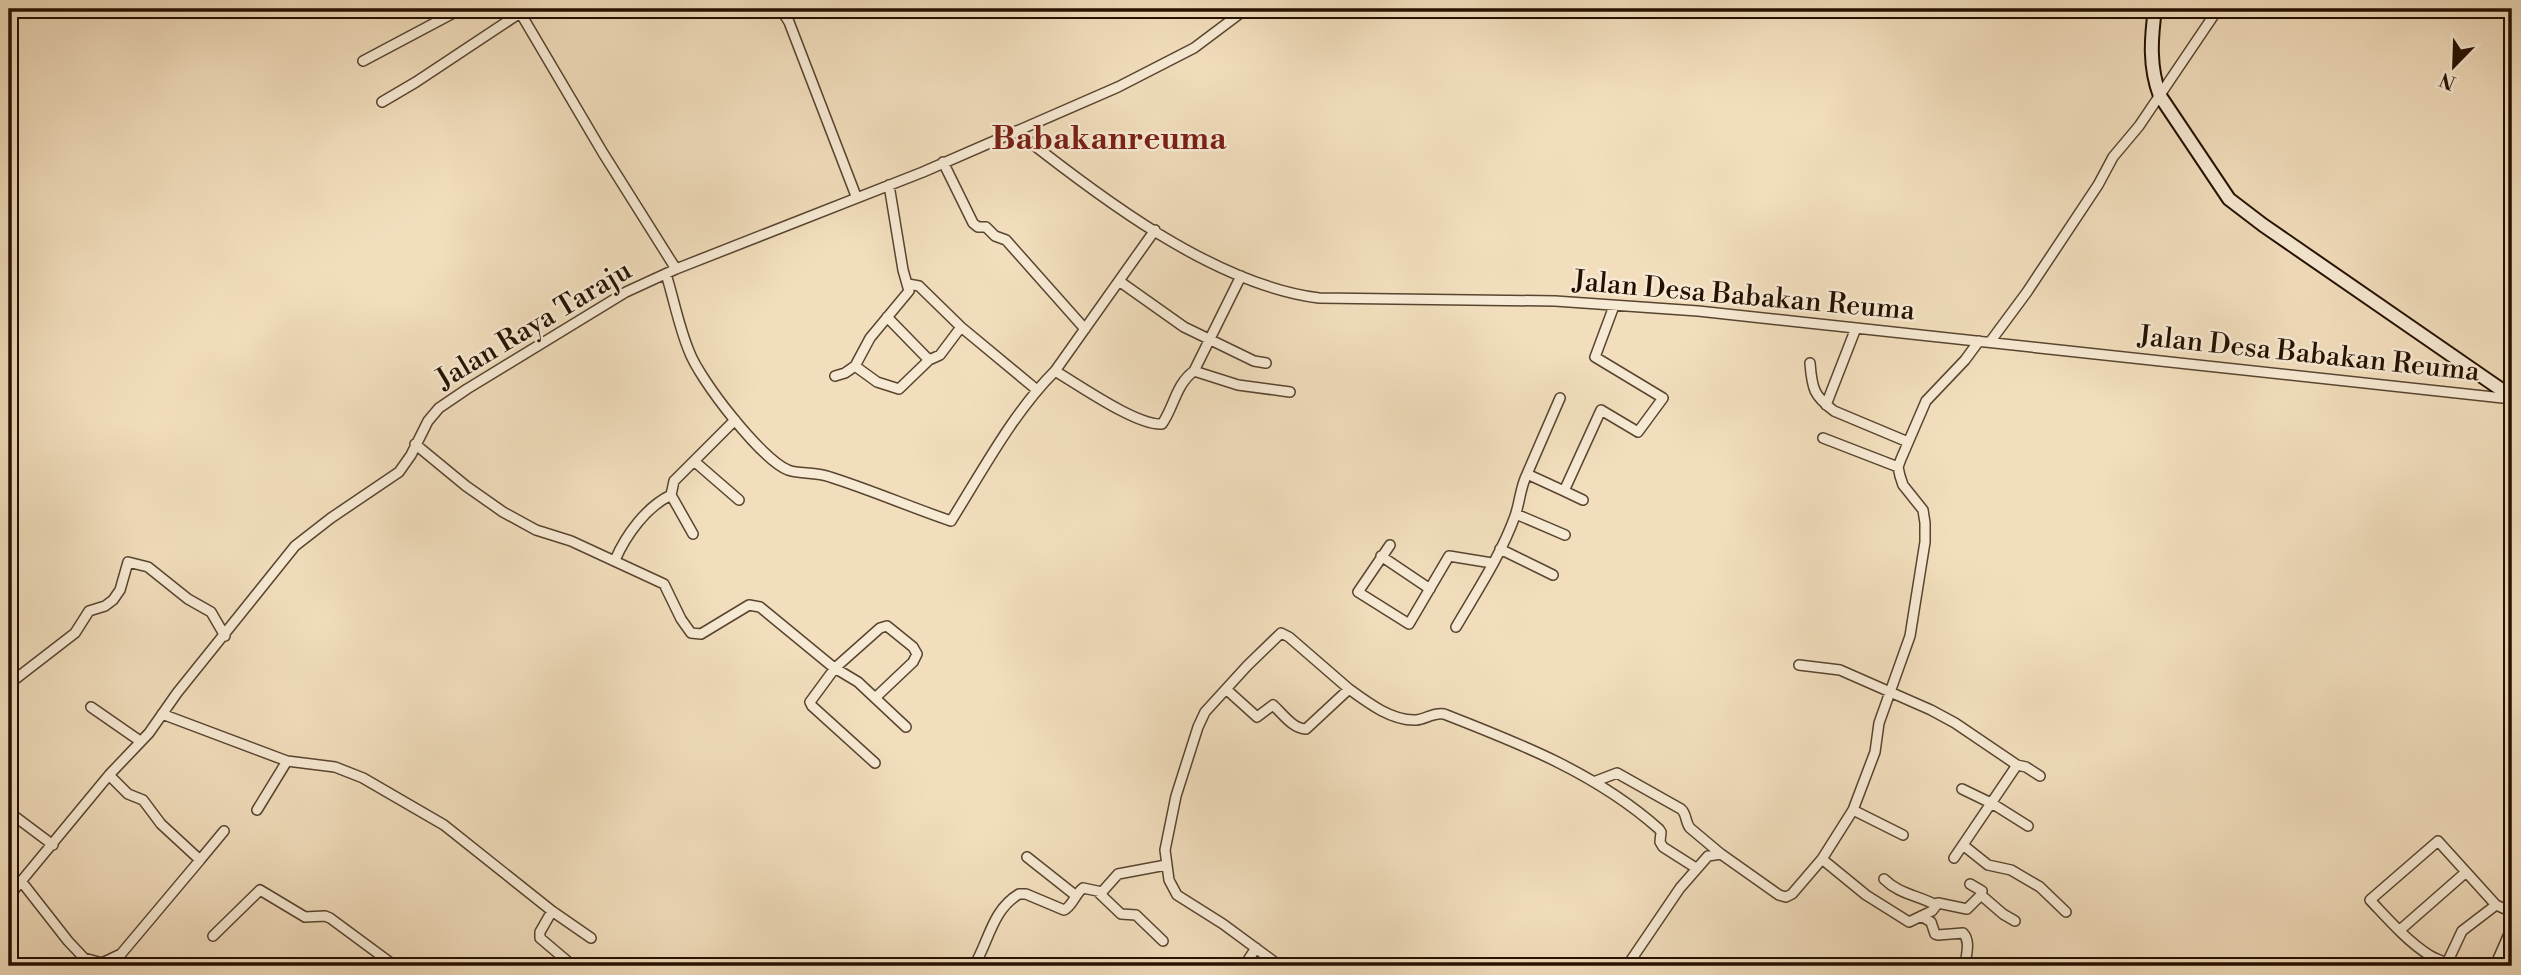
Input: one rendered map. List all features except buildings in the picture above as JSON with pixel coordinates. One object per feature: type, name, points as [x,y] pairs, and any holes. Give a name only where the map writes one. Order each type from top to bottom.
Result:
[{"type":"main road","points":[[2155,9],[2151,63],[2160,96],[2230,199],[2263,225],[2512,398]]},
{"type":"street","points":[[363,61],[461,9]]},
{"type":"street","points":[[776,9],[784,14],[789,23],[856,196]]},
{"type":"street","name":"Jalan Raya Taraju","points":[[9,896],[162,714],[295,546],[399,472],[428,421],[439,408],[467,388],[626,292],[676,269],[889,185],[1118,87],[1204,41],[1246,9]]},
{"type":"street","points":[[1990,342],[2027,292],[2098,185],[2108,165],[2160,96],[2218,9]]},
{"type":"street","points":[[382,102],[416,82],[519,11],[596,142],[676,269]]},
{"type":"street","name":"Jalan Desa Babakan Reuma","points":[[1016,131],[1082,182],[1201,258],[1281,291],[1319,298],[1542,301],[1699,312],[2512,398]]},
{"type":"street","points":[[943,162],[973,223],[978,227],[986,227],[995,236],[1006,240],[1085,329]]},
{"type":"street","points":[[835,376],[855,366],[870,338],[909,291],[889,185]]},
{"type":"street","points":[[666,274],[689,353],[702,376],[735,420],[770,457],[789,471],[831,477],[951,521],[1037,390],[1055,371],[1156,230]]},
{"type":"street","points":[[1055,371],[1133,416],[1162,424],[1175,395],[1194,371],[1241,276]]},
{"type":"street","points":[[1119,281],[1167,317],[1254,361],[1266,363]]},
{"type":"street","points":[[908,284],[919,286],[961,327],[1037,390]]},
{"type":"street","points":[[1564,491],[1601,410],[1638,432],[1663,398],[1595,357],[1614,306]]},
{"type":"street","points":[[887,317],[929,360]]},
{"type":"street","points":[[855,366],[877,382],[899,389],[929,360],[940,355],[961,327]]},
{"type":"street","points":[[1826,405],[1856,328]]},
{"type":"street","points":[[1596,781],[1616,773],[1681,809],[1685,812],[1686,823],[1690,828],[1721,854],[1779,895],[1786,897],[1822,859],[1853,810],[1875,752],[1879,723],[1910,636],[1925,542],[1925,523],[1923,510],[1903,485],[1898,467],[1926,401],[1979,341]]},
{"type":"street","points":[[1810,363],[1815,394],[1826,405],[1908,442]]},
{"type":"street","points":[[1194,371],[1238,386],[1290,392]]},
{"type":"street","points":[[1456,627],[1500,550],[1516,514],[1522,485],[1560,398]]},
{"type":"street","points":[[693,534],[671,495],[674,481],[735,420]]},
{"type":"street","points":[[1823,438],[1898,467]]},
{"type":"street","points":[[415,444],[503,512],[536,530],[570,541],[664,584],[691,633],[701,634],[754,604],[835,668],[858,682],[906,727]]},
{"type":"street","points":[[694,461],[739,500]]},
{"type":"street","points":[[1527,474],[1583,500]]},
{"type":"street","points":[[615,560],[626,537],[653,507],[671,495]]},
{"type":"street","points":[[1516,514],[1565,535]]},
{"type":"street","points":[[1390,545],[1358,592],[1409,624],[1449,556],[1492,563]]},
{"type":"street","points":[[1500,550],[1553,575]]},
{"type":"street","points":[[1381,556],[1430,589]]},
{"type":"street","points":[[9,684],[75,633],[89,611],[106,606],[113,600],[120,590],[128,562],[148,567],[188,599],[211,612],[225,636]]},
{"type":"street","points":[[875,698],[917,654],[913,647],[887,626],[880,628],[835,668],[810,699],[810,704],[875,763]]},
{"type":"street","points":[[1280,966],[1177,895],[1169,880],[1166,850],[1176,796],[1205,712],[1247,666],[1283,633],[1349,689],[1393,715],[1420,720],[1438,713],[1444,714],[1596,781],[1647,818],[1661,832],[1660,842],[1663,847],[1696,868]]},
{"type":"street","points":[[1799,665],[1840,670],[1891,692],[1955,723],[1998,754],[2039,776]]},
{"type":"street","points":[[1226,690],[1257,717],[1273,705],[1297,727],[1306,729],[1349,689]]},
{"type":"street","points":[[91,707],[139,741]]},
{"type":"street","points":[[162,714],[287,761],[335,767],[385,789],[444,825],[552,911],[591,938]]},
{"type":"street","points":[[257,810],[287,761]]},
{"type":"street","points":[[1954,858],[2017,765]]},
{"type":"street","points":[[109,775],[128,794],[143,800],[161,824],[200,860]]},
{"type":"street","points":[[1962,789],[1993,804],[2028,827]]},
{"type":"street","points":[[1853,810],[1903,835]]},
{"type":"street","points":[[9,812],[53,845]]},
{"type":"street","points":[[21,881],[84,958],[102,963],[121,954],[224,831]]},
{"type":"street","points":[[2496,905],[2462,931],[2448,965],[2430,956],[2370,900],[2438,841],[2496,905],[2512,912]]},
{"type":"street","points":[[1963,845],[1988,866],[2011,870],[2040,887],[2066,912]]},
{"type":"street","points":[[1626,966],[1696,868],[1708,856],[1721,854]]},
{"type":"street","points":[[1027,857],[1076,895]]},
{"type":"street","points":[[1822,859],[1856,887],[1903,919],[1914,921],[1942,903],[1967,909],[1981,895]]},
{"type":"street","points":[[1099,892],[1118,874],[1166,865]]},
{"type":"street","points":[[2400,930],[2465,873]]},
{"type":"street","points":[[1884,879],[1902,893],[1936,905]]},
{"type":"street","points":[[1970,884],[1982,891],[1981,895],[2015,921]]},
{"type":"street","points":[[974,966],[991,927],[1005,905],[1019,894],[1026,894],[1061,911],[1069,908],[1083,888],[1099,892],[1121,914],[1136,915],[1163,941]]},
{"type":"street","points":[[213,936],[256,892],[264,890],[305,917],[330,918],[395,966]]},
{"type":"street","points":[[552,911],[540,932],[540,938],[573,966]]},
{"type":"street","points":[[1921,916],[1931,922],[1935,934],[1966,935],[1968,940],[1965,966]]},
{"type":"street","points":[[2495,966],[2512,927]]},
{"type":"street","points":[[1244,966],[1256,948]]},
{"type":"district","name":"Babakanreuma","points":[[1109,139]]}]
